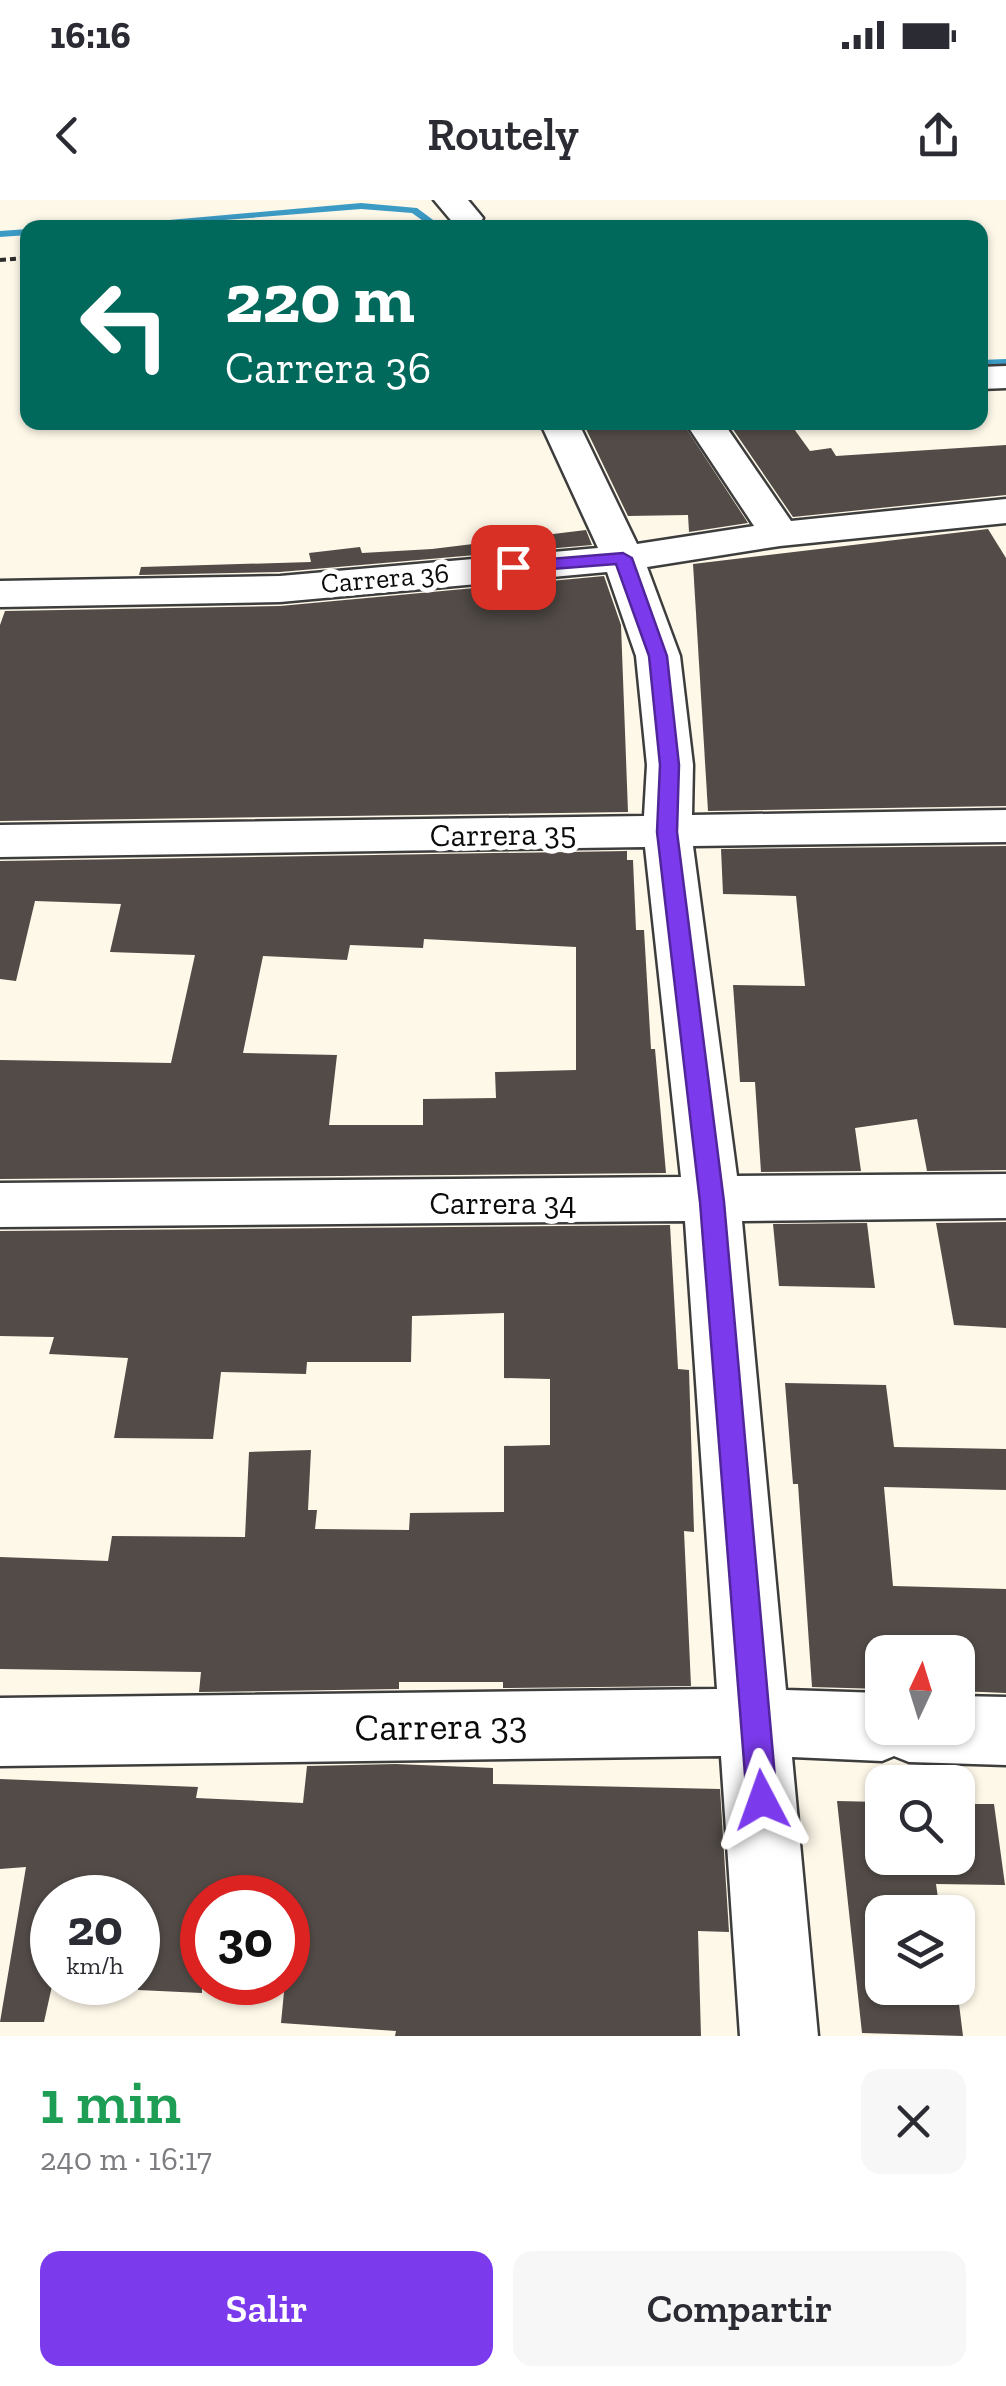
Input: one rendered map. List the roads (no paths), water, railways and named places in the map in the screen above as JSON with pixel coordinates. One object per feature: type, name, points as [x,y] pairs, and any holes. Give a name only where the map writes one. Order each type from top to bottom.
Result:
[{"type":"street","points":[[562,430],[623,558],[658,656],[670,765],[667,832],[712,1202],[778,2036]]},
{"type":"street","points":[[709,430],[780,534]]},
{"type":"street","name":"Carrera 36","points":[[0,594],[137,595],[280,588],[623,558],[780,534],[1001,520]]},
{"type":"street","name":"Carrera 35","points":[[0,841],[1006,826]]},
{"type":"street","name":"Carrera 34","points":[[0,1205],[712,1202],[1006,1196]]},
{"type":"street","name":"Carrera 33","points":[[0,1732],[756,1722],[865,1725]]},
{"type":"street","points":[[975,1730],[1006,1731]]},
{"type":"waterway","points":[[185,220],[361,206],[414,210],[428,220]]},
{"type":"waterway","points":[[0,234],[20,233]]},
{"type":"waterway","points":[[988,363],[1006,362]]}]
